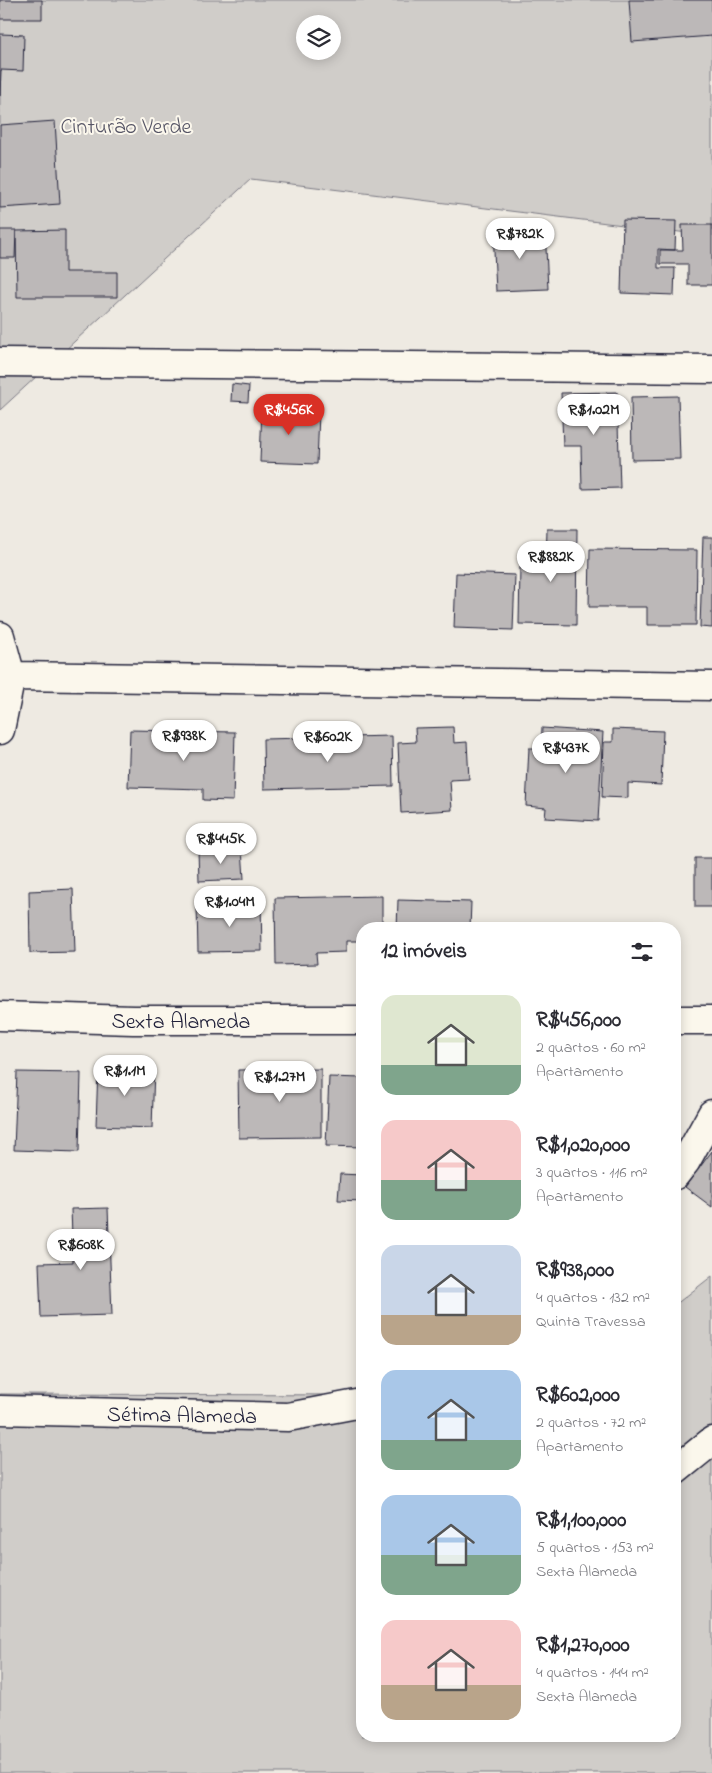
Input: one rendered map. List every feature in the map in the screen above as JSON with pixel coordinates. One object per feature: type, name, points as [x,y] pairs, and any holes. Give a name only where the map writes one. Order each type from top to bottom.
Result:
[{"type":"street","points":[[0,362],[712,369]]},
{"type":"street","points":[[0,636],[11,676],[0,730]]},
{"type":"street","points":[[11,676],[712,686]]},
{"type":"street","name":"Sexta Alameda","points":[[0,1016],[133,1020],[356,1020]]},
{"type":"street","points":[[681,1020],[712,1020]]},
{"type":"street","points":[[681,1167],[712,1114]]},
{"type":"street","name":"Sétima Alameda","points":[[0,1410],[288,1416],[356,1404]]},
{"type":"street","points":[[681,1466],[712,1441]]},
{"type":"green space","name":"Cinturão Verde","points":[[0,0],[712,0],[712,236],[251,179],[0,410]]},
{"type":"green space","points":[[712,1276],[712,1773],[0,1773],[0,1394],[356,1395],[356,1742],[681,1742],[681,1300]]},
{"type":"building","points":[[0,0],[42,0],[42,19],[0,19]]},
{"type":"building","points":[[629,0],[712,0],[712,36],[632,42]]},
{"type":"building","points":[[0,34],[24,35],[23,71],[1,70],[0,96]]},
{"type":"building","points":[[55,121],[60,204],[0,208],[0,125]]},
{"type":"building","points":[[623,220],[676,221],[675,250],[658,249],[658,268],[675,268],[674,295],[621,293]]},
{"type":"building","points":[[682,225],[712,225],[712,285],[688,285],[688,264],[660,264],[660,250],[683,250]]},
{"type":"building","points":[[545,228],[548,289],[496,291],[493,230]]},
{"type":"building","points":[[0,230],[16,230],[15,258],[0,258]]},
{"type":"building","points":[[65,230],[65,272],[117,272],[117,297],[17,297],[16,231]]},
{"type":"building","points":[[232,384],[249,386],[248,402],[231,401]]},
{"type":"building","points":[[617,392],[620,488],[582,489],[581,446],[563,446],[561,393]]},
{"type":"building","points":[[678,396],[680,459],[632,460],[631,397]]},
{"type":"building","points":[[262,407],[293,408],[293,411],[319,412],[317,464],[260,462]]},
{"type":"building","points":[[547,529],[577,529],[576,625],[519,624],[520,566],[546,566]]},
{"type":"building","points":[[703,537],[712,537],[712,628],[700,627]]},
{"type":"building","points":[[590,549],[697,550],[696,625],[647,625],[647,607],[589,607]]},
{"type":"building","points":[[456,573],[515,575],[513,630],[454,628]]},
{"type":"building","points":[[453,727],[454,743],[467,742],[469,779],[450,780],[452,810],[401,813],[398,743],[416,742],[415,728]]},
{"type":"building","points":[[542,728],[603,732],[598,821],[545,818],[546,808],[526,806],[529,748],[541,748]]},
{"type":"building","points":[[613,729],[663,731],[661,785],[628,783],[628,798],[602,797],[604,742],[613,742]]},
{"type":"building","points":[[130,730],[235,732],[233,801],[203,800],[203,789],[128,787]]},
{"type":"building","points":[[392,736],[393,786],[264,789],[263,739]]},
{"type":"building","points":[[242,848],[244,879],[199,881],[198,850]]},
{"type":"building","points":[[695,858],[712,858],[712,907],[695,907]]},
{"type":"building","points":[[73,889],[75,952],[30,953],[29,891]]},
{"type":"building","points":[[382,896],[382,922],[356,922],[356,941],[346,941],[346,952],[316,953],[317,964],[276,965],[275,898]]},
{"type":"building","points":[[398,900],[471,902],[470,922],[397,922]]},
{"type":"building","points":[[261,903],[262,951],[198,952],[197,905]]},
{"type":"building","points":[[98,1067],[154,1068],[152,1128],[96,1126]]},
{"type":"building","points":[[321,1069],[321,1137],[239,1138],[238,1070]]},
{"type":"building","points":[[17,1072],[81,1073],[79,1152],[14,1150]]},
{"type":"building","points":[[329,1077],[356,1078],[356,1147],[326,1146]]},
{"type":"building","points":[[712,1151],[712,1207],[685,1187]]},
{"type":"building","points":[[340,1174],[356,1175],[356,1201],[338,1200]]},
{"type":"building","points":[[108,1208],[112,1315],[41,1317],[39,1263],[73,1262],[71,1209]]}]
